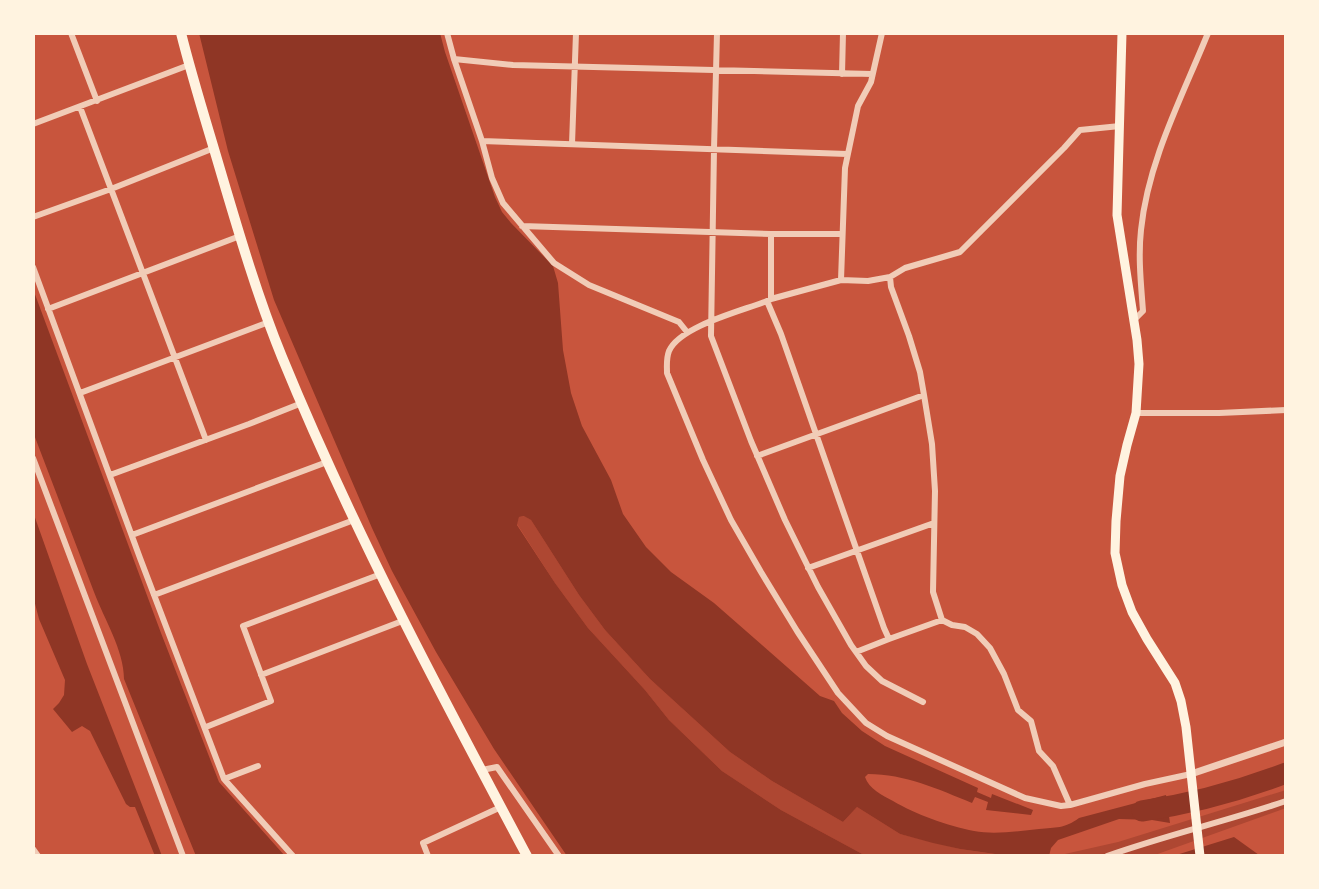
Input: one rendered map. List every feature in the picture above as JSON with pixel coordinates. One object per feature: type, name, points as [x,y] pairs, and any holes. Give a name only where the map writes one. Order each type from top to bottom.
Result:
[{"type":"main road","points":[[181,33],[240,236],[269,322],[302,403],[354,520],[527,856]]},
{"type":"main road","points":[[1122,33],[1117,215],[1139,364],[1136,413],[1120,476],[1115,553],[1122,585],[1132,612],[1175,683],[1181,701],[1200,856]]},
{"type":"street","points":[[71,33],[97,101]]},
{"type":"street","points":[[447,33],[492,178],[503,204],[554,264],[589,285],[679,323],[687,332]]},
{"type":"street","points":[[572,144],[576,33]]},
{"type":"street","points":[[718,33],[711,336],[757,456],[808,568],[856,653],[883,681],[923,702]]},
{"type":"street","points":[[842,74],[843,33]]},
{"type":"street","points":[[841,280],[847,154],[858,106],[871,82],[882,33]]},
{"type":"street","points":[[1133,321],[1143,311],[1141,230],[1153,173],[1172,116],[1209,33]]},
{"type":"street","points":[[454,60],[513,65],[872,74]]},
{"type":"street","points":[[33,124],[189,65]]},
{"type":"street","points":[[80,107],[206,440]]},
{"type":"street","points":[[1120,126],[1080,130],[960,252],[905,268],[890,277],[868,281],[841,280],[769,300],[711,322],[687,332],[670,349],[666,362],[667,373],[731,520],[797,631],[838,694],[866,723],[887,736],[1025,797],[1061,806],[1191,774],[1286,742]]},
{"type":"street","points":[[482,141],[847,154]]},
{"type":"street","points":[[33,217],[214,148]]},
{"type":"street","points":[[522,226],[842,234]]},
{"type":"street","points":[[771,234],[769,300],[889,639]]},
{"type":"street","points":[[48,309],[240,236]]},
{"type":"street","points":[[33,267],[224,779],[293,856]]},
{"type":"street","points":[[890,277],[920,372],[932,444],[935,491],[933,592],[942,620]]},
{"type":"street","points":[[80,393],[269,322]]},
{"type":"street","points":[[757,456],[924,395]]},
{"type":"street","points":[[110,475],[302,403]]},
{"type":"street","points":[[1136,413],[1286,410]]},
{"type":"street","points":[[33,458],[183,856]]},
{"type":"street","points":[[132,535],[327,462]]},
{"type":"street","points":[[154,595],[354,520]]},
{"type":"street","points":[[808,568],[934,523]]},
{"type":"street","points":[[206,727],[271,701],[243,626],[381,574]]},
{"type":"street","points":[[261,675],[405,620]]},
{"type":"street","points":[[856,653],[942,620],[977,634],[990,648],[1018,710],[1031,721],[1039,751],[1053,766],[1070,805]]},
{"type":"street","points":[[224,779],[258,766]]},
{"type":"street","points":[[482,770],[496,767],[559,856]]},
{"type":"street","points":[[1107,856],[1286,801]]},
{"type":"street","points":[[428,856],[423,843],[501,807]]},
{"type":"street","points":[[33,849],[38,856]]},
{"type":"shaded area","points":[[199,33],[440,33],[502,212],[553,266],[558,283],[563,350],[571,393],[582,426],[611,480],[623,514],[646,547],[671,572],[714,603],[820,696],[834,701],[842,713],[862,731],[885,746],[978,788],[977,792],[991,798],[992,794],[1033,810],[1031,815],[986,810],[988,802],[975,797],[972,803],[908,779],[868,774],[865,777],[867,781],[880,794],[921,815],[982,832],[1060,827],[1079,818],[1166,795],[1170,823],[1119,819],[1058,840],[1051,848],[1049,856],[1009,856],[960,849],[900,834],[857,807],[843,822],[772,781],[730,752],[650,679],[605,630],[531,520],[524,516],[519,517],[517,525],[555,583],[588,628],[669,720],[722,771],[781,810],[866,856],[567,856],[494,749],[436,652],[372,528],[274,300],[228,151]]},
{"type":"shaded area","points":[[33,289],[219,782],[285,856],[196,856],[124,679],[117,646],[33,432]]},
{"type":"shaded area","points":[[33,512],[87,664],[162,856],[155,856],[135,807],[126,804],[90,731],[82,726],[72,732],[53,709],[64,695],[65,680],[39,619],[33,596]]},
{"type":"shaded area","points":[[525,516],[531,520],[605,630],[650,679],[730,752],[772,781],[843,822],[857,807],[900,834],[960,849],[1008,856],[866,856],[781,810],[722,771],[669,720],[588,628],[517,524],[519,517]]},
{"type":"shaded area","points":[[1286,790],[1286,808],[1152,856],[1056,856],[1118,842]]},
{"type":"shaded area","points":[[1234,837],[1259,855],[1173,856]]},
{"type":"waterway","points":[[1142,811],[1215,796],[1286,773]]}]
